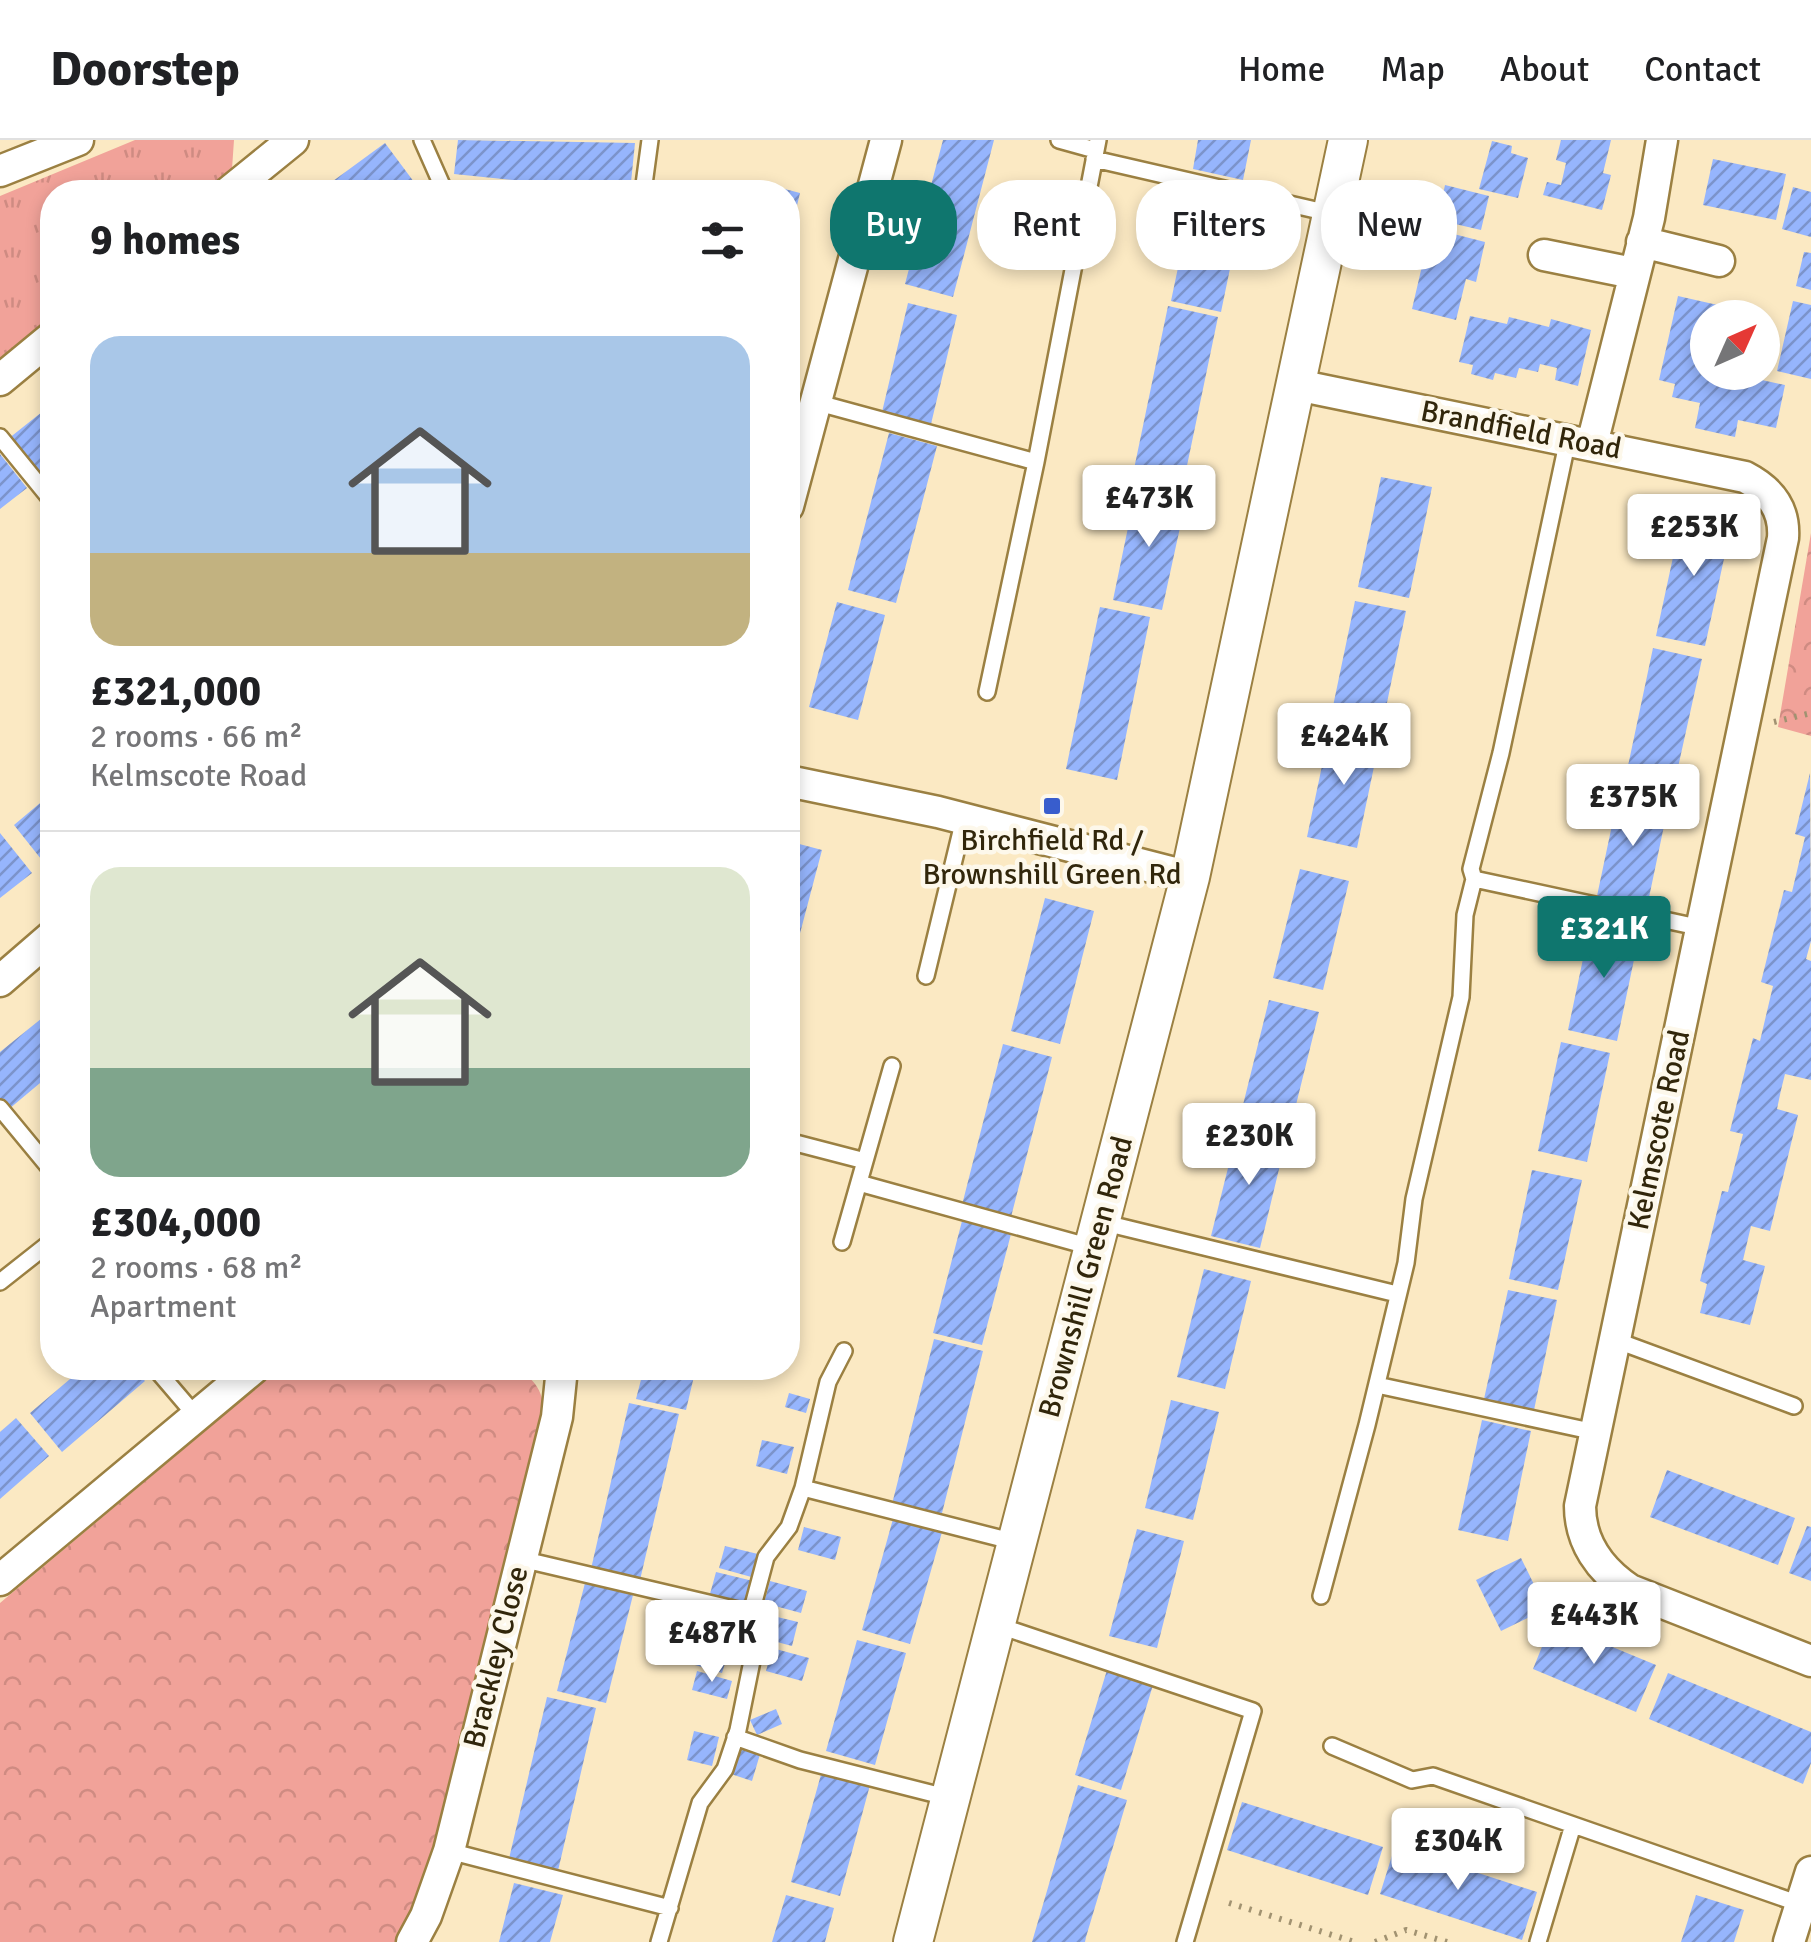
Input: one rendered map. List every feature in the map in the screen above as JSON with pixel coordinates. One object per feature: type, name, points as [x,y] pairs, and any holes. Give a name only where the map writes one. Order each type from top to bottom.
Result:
[{"type":"street","points":[[0,171],[78,140]]},
{"type":"street","points":[[244,180],[293,140]]},
{"type":"street","name":"Brownshill Green Road","points":[[1340,180],[1348,140]]},
{"type":"street","points":[[1580,441],[1642,242],[1662,140]]},
{"type":"street","points":[[800,460],[881,141]]},
{"type":"street","points":[[1642,242],[1720,261]]},
{"type":"street","points":[[1544,254],[1633,273]]},
{"type":"street","name":"Brownshill Green Road","points":[[913,1942],[1190,877],[1321,270]]},
{"type":"street","points":[[0,380],[40,347]]},
{"type":"street","name":"Brandfield Road","points":[[1297,386],[1745,477]]},
{"type":"street","name":"Kelmscote Road","points":[[1745,477],[1765,489],[1777,505],[1784,538],[1595,1432],[1580,1522],[1589,1548],[1607,1572],[1630,1590],[1811,1661]]},
{"type":"street","points":[[800,784],[964,819],[1190,877]]},
{"type":"street","points":[[0,981],[40,946]]},
{"type":"street","points":[[1,1576],[240,1380]]},
{"type":"street","name":"Brackley Close","points":[[412,1942],[426,1916],[448,1851],[557,1417],[561,1380]]},
{"type":"street","points":[[1789,1942],[1811,1872]]},
{"type":"lane","points":[[422,140],[440,180]]},
{"type":"lane","points":[[645,180],[650,140]]},
{"type":"lane","points":[[1060,140],[1321,211]]},
{"type":"lane","points":[[987,692],[1096,150]]},
{"type":"lane","points":[[815,402],[1036,462]]},
{"type":"lane","points":[[0,437],[40,486]]},
{"type":"lane","points":[[1321,1596],[1406,1263],[1414,1199],[1461,997],[1465,915],[1474,879],[1472,869],[1580,441]]},
{"type":"lane","points":[[926,976],[964,819]]},
{"type":"lane","points":[[1474,879],[1702,928]]},
{"type":"lane","points":[[842,1242],[892,1066]]},
{"type":"lane","points":[[0,1108],[40,1156]]},
{"type":"lane","points":[[800,1143],[865,1161]]},
{"type":"lane","points":[[859,1183],[1397,1294]]},
{"type":"lane","points":[[0,1282],[40,1252]]},
{"type":"lane","points":[[1615,1340],[1794,1406]]},
{"type":"lane","points":[[658,1942],[700,1804],[725,1768],[735,1738],[752,1661],[751,1613],[766,1557],[789,1527],[804,1488],[828,1382],[844,1351]]},
{"type":"lane","points":[[165,1380],[196,1416]]},
{"type":"lane","points":[[1377,1385],[1595,1432]]},
{"type":"lane","points":[[804,1488],[1016,1542]]},
{"type":"lane","points":[[521,1558],[751,1613]]},
{"type":"lane","points":[[994,1624],[1254,1711],[1186,1942]]},
{"type":"lane","points":[[735,1738],[800,1760],[950,1798]]},
{"type":"lane","points":[[1332,1746],[1412,1780],[1433,1776],[1800,1904]]},
{"type":"lane","points":[[1538,1942],[1573,1824]]},
{"type":"lane","points":[[448,1851],[670,1908]]},
{"type":"path","points":[[1229,1903],[1355,1942]]},
{"type":"path","points":[[1375,1942],[1406,1930],[1447,1942]]},
{"type":"green space","points":[[135,140],[234,140],[232,169],[218,180],[40,180],[40,325],[0,358],[0,196]]},
{"type":"green space","points":[[1811,533],[1811,736],[1778,727]]},
{"type":"green space","points":[[266,1380],[531,1380],[540,1393],[544,1415],[422,1889],[395,1942],[0,1942],[0,1603]]},
{"type":"building","points":[[458,140],[635,143],[631,180],[513,180],[454,174]]},
{"type":"building","points":[[943,140],[994,140],[984,180],[977,180],[977,205],[953,297],[905,284],[909,270],[957,270],[957,180],[932,180]]},
{"type":"building","points":[[1198,140],[1251,140],[1243,180],[1193,169]]},
{"type":"building","points":[[1561,140],[1611,140],[1603,173],[1611,175],[1602,210],[1543,195],[1547,182],[1561,185],[1566,163],[1556,160]]},
{"type":"building","points":[[1492,141],[1512,146],[1511,153],[1528,158],[1518,198],[1479,189]]},
{"type":"building","points":[[385,143],[413,180],[334,180]]},
{"type":"building","points":[[1713,159],[1786,174],[1776,220],[1703,205]]},
{"type":"building","points":[[1793,187],[1811,192],[1811,237],[1782,229]]},
{"type":"building","points":[[1457,188],[1489,196],[1481,230],[1457,224]]},
{"type":"building","points":[[1457,235],[1485,242],[1476,282],[1466,279],[1456,320],[1412,309],[1421,270],[1457,270]]},
{"type":"building","points":[[1804,252],[1811,253],[1811,290],[1796,286]]},
{"type":"building","points":[[1177,270],[1230,270],[1221,312],[1171,301]]},
{"type":"building","points":[[1678,296],[1696,300],[1690,300],[1690,390],[1780,390],[1780,384],[1785,385],[1776,428],[1738,420],[1735,437],[1695,428],[1700,403],[1672,397],[1675,384],[1659,380]]},
{"type":"building","points":[[1793,301],[1811,305],[1811,379],[1780,372]]},
{"type":"building","points":[[908,303],[957,315],[931,424],[882,412]]},
{"type":"building","points":[[1168,306],[1218,317],[1184,480],[1134,469]]},
{"type":"building","points":[[1470,316],[1507,324],[1509,317],[1549,327],[1551,319],[1591,330],[1578,386],[1555,380],[1557,368],[1540,364],[1538,372],[1519,368],[1516,378],[1495,373],[1493,380],[1471,374],[1473,365],[1459,362]]},
{"type":"building","points":[[40,414],[40,475],[38,477],[8,439]]},
{"type":"building","points":[[889,433],[937,446],[896,603],[848,590]]},
{"type":"building","points":[[0,454],[27,488],[0,509]]},
{"type":"building","points":[[1381,477],[1432,487],[1409,598],[1358,587]]},
{"type":"building","points":[[1136,489],[1186,500],[1162,610],[1113,600]]},
{"type":"building","points":[[1683,511],[1732,522],[1705,646],[1656,636]]},
{"type":"building","points":[[1355,601],[1406,611],[1383,722],[1332,711]]},
{"type":"building","points":[[837,602],[885,615],[858,720],[809,707]]},
{"type":"building","points":[[1100,607],[1150,617],[1117,780],[1066,769]]},
{"type":"building","points":[[1653,648],[1702,659],[1673,790],[1625,780]]},
{"type":"building","points":[[1330,728],[1380,738],[1357,848],[1307,837]]},
{"type":"building","points":[[1810,773],[1811,941],[1806,959],[1811,961],[1811,1080],[1785,1074],[1781,1090],[1777,1109],[1798,1115],[1770,1231],[1751,1226],[1743,1260],[1765,1266],[1750,1325],[1700,1313],[1707,1284],[1700,1281],[1722,1191],[1728,1192],[1743,1134],[1730,1131],[1753,1038],[1760,1041],[1773,986],[1761,982],[1784,890],[1792,892],[1805,837],[1795,834]]},
{"type":"building","points":[[1619,792],[1669,802],[1647,907],[1597,896]]},
{"type":"building","points":[[40,803],[40,858],[14,825]]},
{"type":"building","points":[[0,833],[32,873],[0,898]]},
{"type":"building","points":[[800,844],[822,850],[800,933]]},
{"type":"building","points":[[1300,869],[1349,881],[1323,990],[1273,978]]},
{"type":"building","points":[[1045,898],[1094,911],[1060,1044],[1011,1031]]},
{"type":"building","points":[[1591,921],[1640,931],[1617,1041],[1568,1030]]},
{"type":"building","points":[[1269,1000],[1319,1012],[1292,1121],[1242,1109]]},
{"type":"building","points":[[40,1020],[40,1083],[9,1109],[0,1098],[0,1052]]},
{"type":"building","points":[[1561,1042],[1610,1053],[1587,1162],[1538,1151]]},
{"type":"building","points":[[1003,1044],[1052,1057],[1011,1217],[962,1205]]},
{"type":"building","points":[[1238,1128],[1286,1140],[1260,1248],[1211,1236]]},
{"type":"building","points":[[1532,1170],[1582,1180],[1558,1290],[1509,1279]]},
{"type":"building","points":[[962,1221],[1011,1234],[982,1345],[933,1333]]},
{"type":"building","points":[[1204,1269],[1251,1281],[1225,1389],[1177,1377]]},
{"type":"building","points":[[1508,1290],[1557,1300],[1534,1410],[1484,1399]]},
{"type":"building","points":[[934,1339],[983,1351],[940,1521],[891,1508]]},
{"type":"building","points":[[69,1380],[145,1381],[62,1452],[30,1413]]},
{"type":"building","points":[[641,1380],[693,1380],[686,1410],[636,1399]]},
{"type":"building","points":[[789,1393],[810,1399],[806,1413],[785,1407]]},
{"type":"building","points":[[1171,1400],[1219,1412],[1193,1520],[1145,1508]]},
{"type":"building","points":[[629,1403],[679,1414],[640,1580],[591,1569]]},
{"type":"building","points":[[16,1418],[49,1456],[0,1499],[0,1432]]},
{"type":"building","points":[[1482,1420],[1531,1431],[1508,1541],[1458,1530]]},
{"type":"building","points":[[762,1440],[794,1447],[787,1474],[756,1466]]},
{"type":"building","points":[[1667,1470],[1795,1518],[1778,1565],[1650,1517]]},
{"type":"building","points":[[893,1519],[942,1532],[910,1644],[862,1630]]},
{"type":"building","points":[[1807,1526],[1811,1527],[1811,1581],[1789,1573]]},
{"type":"building","points":[[804,1527],[841,1537],[835,1560],[798,1550]]},
{"type":"building","points":[[1137,1529],[1184,1541],[1157,1648],[1109,1636]]},
{"type":"building","points":[[725,1546],[762,1555],[755,1578],[719,1568]]},
{"type":"building","points":[[1521,1558],[1546,1609],[1501,1631],[1476,1580]]},
{"type":"building","points":[[716,1572],[753,1581],[747,1604],[710,1594]]},
{"type":"building","points":[[770,1581],[807,1591],[801,1613],[764,1603]]},
{"type":"building","points":[[585,1583],[633,1595],[606,1703],[557,1691]]},
{"type":"building","points":[[721,1612],[745,1618],[737,1648],[713,1641]]},
{"type":"building","points":[[761,1613],[798,1622],[792,1646],[755,1636]]},
{"type":"building","points":[[1552,1622],[1656,1665],[1636,1712],[1533,1669]]},
{"type":"building","points":[[691,1640],[729,1651],[722,1673],[685,1662]]},
{"type":"building","points":[[857,1640],[906,1653],[875,1765],[826,1751]]},
{"type":"building","points":[[772,1648],[809,1658],[802,1681],[766,1671]]},
{"type":"building","points":[[1107,1670],[1153,1685],[1121,1790],[1075,1775]]},
{"type":"building","points":[[697,1671],[732,1681],[727,1699],[692,1690]]},
{"type":"building","points":[[1668,1673],[1811,1732],[1811,1763],[1803,1784],[1649,1719]]},
{"type":"building","points":[[547,1697],[596,1708],[557,1875],[508,1863]]},
{"type":"building","points":[[776,1709],[782,1724],[757,1735],[750,1720]]},
{"type":"building","points":[[694,1731],[719,1737],[712,1766],[687,1760]]},
{"type":"building","points":[[741,1745],[761,1751],[752,1781],[731,1774]]},
{"type":"building","points":[[822,1771],[870,1785],[840,1896],[791,1882]]},
{"type":"building","points":[[1078,1785],[1127,1800],[1085,1942],[1032,1942]]},
{"type":"building","points":[[1242,1802],[1383,1847],[1368,1895],[1227,1850]]},
{"type":"building","points":[[1395,1846],[1537,1892],[1522,1940],[1380,1894]]},
{"type":"building","points":[[514,1883],[563,1895],[550,1942],[499,1942]]},
{"type":"building","points":[[786,1895],[834,1908],[825,1942],[772,1942]]},
{"type":"building","points":[[1696,1895],[1744,1910],[1734,1942],[1681,1942]]},
{"type":"place","name":"Birchfield Rd / Brownshill Green Rd","points":[[1052,806]]}]
